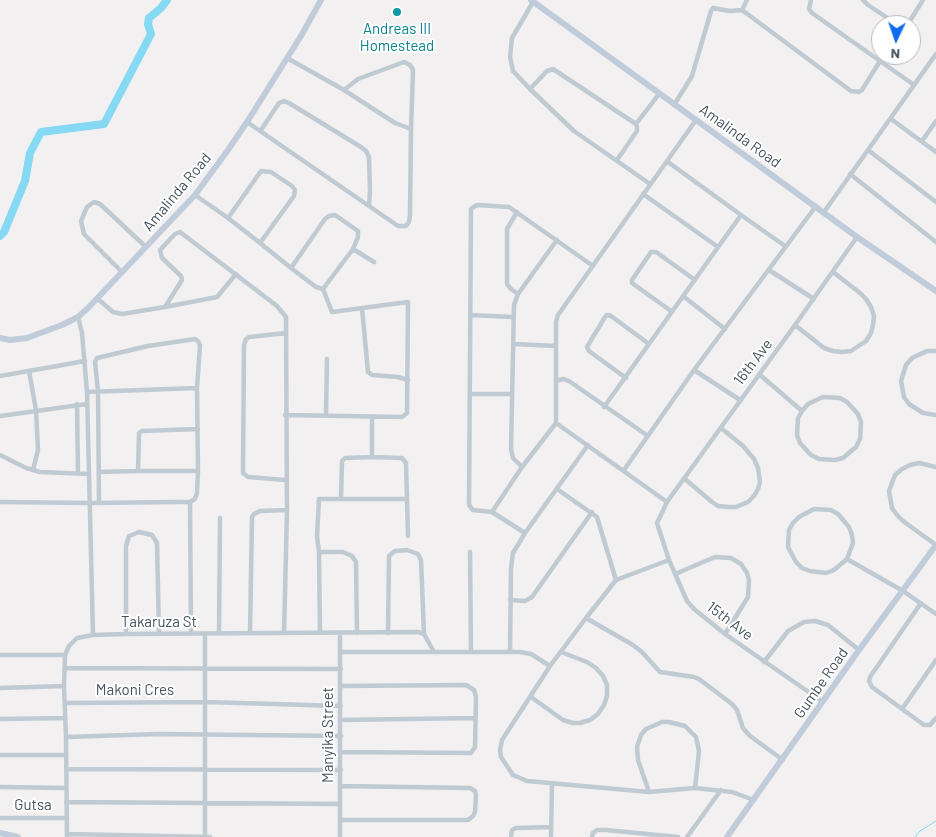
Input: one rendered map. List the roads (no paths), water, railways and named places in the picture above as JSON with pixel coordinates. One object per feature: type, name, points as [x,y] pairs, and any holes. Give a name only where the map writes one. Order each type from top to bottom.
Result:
[{"type":"street","name":"Amalinda Road","points":[[0,338],[10,340],[27,338],[78,317],[98,299],[195,195],[247,122],[321,0]]},
{"type":"street","points":[[742,10],[747,0]]},
{"type":"street","points":[[811,0],[809,9],[812,13],[871,55]]},
{"type":"street","points":[[863,0],[883,15]]},
{"type":"street","points":[[914,15],[923,0]]},
{"type":"street","name":"Amalinda Road","points":[[532,1],[857,237],[936,291]]},
{"type":"street","points":[[532,1],[512,38],[510,48],[512,68],[530,90],[574,131],[650,184]]},
{"type":"street","points":[[674,105],[692,76],[711,12],[714,8],[730,11],[742,10],[851,91],[859,92],[862,90],[878,65]]},
{"type":"street","points":[[824,212],[936,54]]},
{"type":"street","points":[[287,58],[344,90],[395,122],[411,129]]},
{"type":"street","points":[[247,122],[398,226],[406,226],[410,215],[413,70],[410,65],[404,62],[358,78],[344,90]]},
{"type":"street","points":[[886,65],[914,85]]},
{"type":"street","points":[[530,90],[547,71],[553,69],[636,124],[638,127],[637,131],[617,160]]},
{"type":"street","points":[[636,124],[658,94]]},
{"type":"street","points":[[261,130],[279,103],[284,101],[361,147],[369,157],[369,206]]},
{"type":"street","points":[[891,119],[936,152]]},
{"type":"street","points":[[492,512],[522,467],[556,423],[556,318],[696,120]]},
{"type":"street","points":[[922,141],[936,121]]},
{"type":"street","points":[[868,150],[936,202]]},
{"type":"street","points":[[668,162],[785,246]]},
{"type":"street","points":[[228,218],[261,171],[271,172],[292,186],[294,196],[260,242]]},
{"type":"street","points":[[850,174],[936,242]]},
{"type":"street","points":[[643,194],[718,247]]},
{"type":"street","points":[[195,195],[260,242],[316,287],[323,290],[332,312],[408,302],[406,416],[285,415]]},
{"type":"street","points":[[122,272],[84,234],[81,221],[87,207],[94,202],[100,204],[146,246]]},
{"type":"street","points":[[525,533],[492,512],[476,512],[469,505],[471,210],[478,205],[509,207],[593,266]]},
{"type":"street","points":[[624,470],[694,370],[816,206]]},
{"type":"street","points":[[518,212],[508,225],[507,240],[508,284],[518,294]]},
{"type":"street","points":[[291,268],[325,219],[335,215],[358,231],[358,237],[354,249],[323,290]]},
{"type":"street","points":[[604,406],[626,378],[671,311],[741,215]]},
{"type":"street","points":[[165,307],[182,280],[181,276],[162,258],[160,252],[177,233],[183,234],[236,274],[284,312],[286,317],[285,480],[287,510],[284,633]]},
{"type":"street","name":"16th Ave","points":[[667,502],[760,375],[857,237]]},
{"type":"street","points":[[522,467],[512,454],[514,305],[518,294],[557,240]]},
{"type":"street","points":[[354,249],[374,262]]},
{"type":"street","points":[[671,311],[632,283],[632,280],[651,252],[656,252],[695,280]]},
{"type":"street","points":[[769,270],[814,299]]},
{"type":"street","points":[[795,326],[824,348],[842,352],[851,351],[866,341],[871,334],[874,316],[871,307],[860,293],[832,272]]},
{"type":"street","points":[[98,299],[112,312],[122,314],[165,307],[217,297],[236,274]]},
{"type":"street","points":[[682,296],[725,329]]},
{"type":"street","points":[[362,308],[368,372],[372,375],[398,377],[408,380]]},
{"type":"street","points":[[470,315],[514,317]]},
{"type":"street","points":[[626,378],[587,347],[605,317],[611,316],[649,344]]},
{"type":"street","points":[[78,317],[82,334],[87,392],[93,635]]},
{"type":"street","points":[[285,480],[248,477],[243,473],[244,344],[249,337],[286,333]]},
{"type":"street","points":[[0,502],[91,503],[190,502],[195,499],[198,471],[197,388],[200,345],[195,339],[148,346],[97,358],[95,362],[98,391],[99,502]]},
{"type":"street","points":[[513,344],[556,346]]},
{"type":"street","points":[[936,351],[927,351],[912,358],[902,372],[901,380],[904,397],[909,404],[922,413],[936,415]]},
{"type":"street","points":[[326,415],[327,359]]},
{"type":"street","points":[[0,376],[85,361]]},
{"type":"street","points":[[694,370],[740,400]]},
{"type":"street","points":[[29,371],[36,410],[38,450],[33,470]]},
{"type":"street","points":[[760,375],[802,410]]},
{"type":"street","points":[[556,381],[564,379],[570,381],[648,436]]},
{"type":"street","points":[[87,392],[197,388]]},
{"type":"street","points":[[471,394],[512,394]]},
{"type":"street","points":[[823,397],[840,398],[847,402],[858,414],[861,422],[860,439],[856,446],[844,458],[835,460],[819,459],[811,455],[800,443],[797,435],[797,426],[802,410],[815,400],[823,397]]},
{"type":"street","points":[[77,404],[78,474]]},
{"type":"street","points":[[0,416],[87,404]]},
{"type":"street","points":[[372,417],[372,457]]},
{"type":"street","points":[[556,423],[667,502]]},
{"type":"street","points":[[685,479],[718,506],[728,508],[736,506],[748,502],[754,496],[760,482],[758,468],[754,459],[743,446],[721,428]]},
{"type":"street","points":[[138,471],[139,433],[142,431],[198,429]]},
{"type":"street","points":[[510,652],[512,556],[525,533],[588,445]]},
{"type":"street","points":[[0,455],[40,472],[89,474]]},
{"type":"street","points":[[341,498],[342,461],[345,458],[402,458],[406,463],[408,536]]},
{"type":"street","points":[[936,467],[919,463],[902,469],[895,475],[889,491],[892,508],[903,521],[936,545]]},
{"type":"street","points":[[99,472],[198,471]]},
{"type":"street","points":[[557,489],[596,515],[616,580]]},
{"type":"street","points":[[320,634],[319,552],[317,536],[319,499],[406,499]]},
{"type":"street","points":[[190,502],[191,634]]},
{"type":"street","name":"15th Ave","points":[[667,502],[658,520],[658,527],[675,574],[694,609],[725,634],[822,702]]},
{"type":"street","points":[[814,509],[831,510],[838,514],[845,520],[852,535],[852,543],[847,559],[834,570],[826,573],[810,572],[802,568],[796,562],[788,547],[789,530],[793,523],[806,512],[814,509]]},
{"type":"street","points":[[250,633],[252,517],[260,511],[287,510]]},
{"type":"street","points":[[510,600],[525,601],[532,597],[592,512]]},
{"type":"street","points":[[219,633],[220,518]]},
{"type":"street","points":[[126,634],[126,546],[129,536],[139,532],[152,534],[157,543],[159,634]]},
{"type":"street","name":"Gumbe Road","points":[[728,837],[858,650],[936,545]]},
{"type":"street","points":[[388,633],[389,556],[395,551],[407,550],[418,554],[421,560],[424,634],[434,652]]},
{"type":"street","points":[[319,552],[343,552],[352,556],[356,562],[357,633]]},
{"type":"street","points":[[470,552],[471,652]]},
{"type":"street","points":[[675,574],[715,556],[731,558],[741,564],[748,573],[750,580],[748,597],[725,634]]},
{"type":"street","points":[[847,559],[903,590],[936,614]]},
{"type":"street","points":[[669,560],[616,580],[550,666],[502,740],[501,757],[513,775],[520,779],[649,792],[695,788],[721,790],[754,800]]},
{"type":"street","points":[[921,603],[869,681],[872,687],[927,726],[936,718]]},
{"type":"street","points":[[586,618],[633,645],[660,672],[694,676],[699,679],[732,704],[750,736],[783,760]]},
{"type":"street","points":[[764,662],[788,631],[804,622],[828,625],[858,650]]},
{"type":"street","name":"Takaruza St","points":[[65,655],[72,642],[77,638],[93,635],[418,632],[424,634]]},
{"type":"street","name":"Manyika Street","points":[[340,633],[340,837]]},
{"type":"street","points":[[205,634],[205,837]]},
{"type":"street","points":[[340,652],[510,652],[531,654],[550,666]]},
{"type":"street","points":[[531,696],[563,720],[580,723],[590,720],[598,714],[607,696],[607,685],[603,676],[588,662],[561,652]]},
{"type":"street","points":[[0,655],[65,655],[64,703],[67,836],[210,837]]},
{"type":"street","points":[[902,709],[936,660]]},
{"type":"street","name":"Makoni Cres","points":[[65,668],[341,669]]},
{"type":"street","points":[[341,686],[466,685],[471,687],[475,693],[475,746],[471,753],[341,752]]},
{"type":"street","points":[[0,688],[64,686]]},
{"type":"street","name":"Makoni Cres","points":[[64,703],[206,702],[341,706]]},
{"type":"street","points":[[0,719],[65,718]]},
{"type":"street","points":[[341,720],[475,718]]},
{"type":"street","points":[[649,792],[638,760],[637,747],[641,735],[646,729],[662,722],[685,726],[696,737],[699,751],[695,788]]},
{"type":"street","points":[[66,737],[341,736]]},
{"type":"street","points":[[0,755],[66,755]]},
{"type":"street","points":[[66,769],[341,770]]},
{"type":"street","points":[[551,837],[552,783]]},
{"type":"street","points":[[340,820],[468,820],[475,812],[476,795],[475,791],[470,788],[341,786]]},
{"type":"street","points":[[0,787],[66,788]]},
{"type":"street","points":[[687,837],[721,790]]},
{"type":"street","points":[[66,802],[340,804]]},
{"type":"street","name":"Gutsa","points":[[0,818],[66,818]]},
{"type":"street","points":[[511,837],[512,830],[516,828],[551,827]]},
{"type":"street","points":[[592,837],[598,830],[606,830],[678,837]]},
{"type":"street","points":[[0,833],[18,837]]},
{"type":"waterway","points":[[0,236],[4,232],[25,181],[30,153],[41,132],[104,124],[151,34],[148,24],[149,18],[167,0]]},
{"type":"waterway","points":[[915,837],[920,831],[936,821]]},
{"type":"place","name":"Andreas III Homestead","points":[[397,12]]}]
